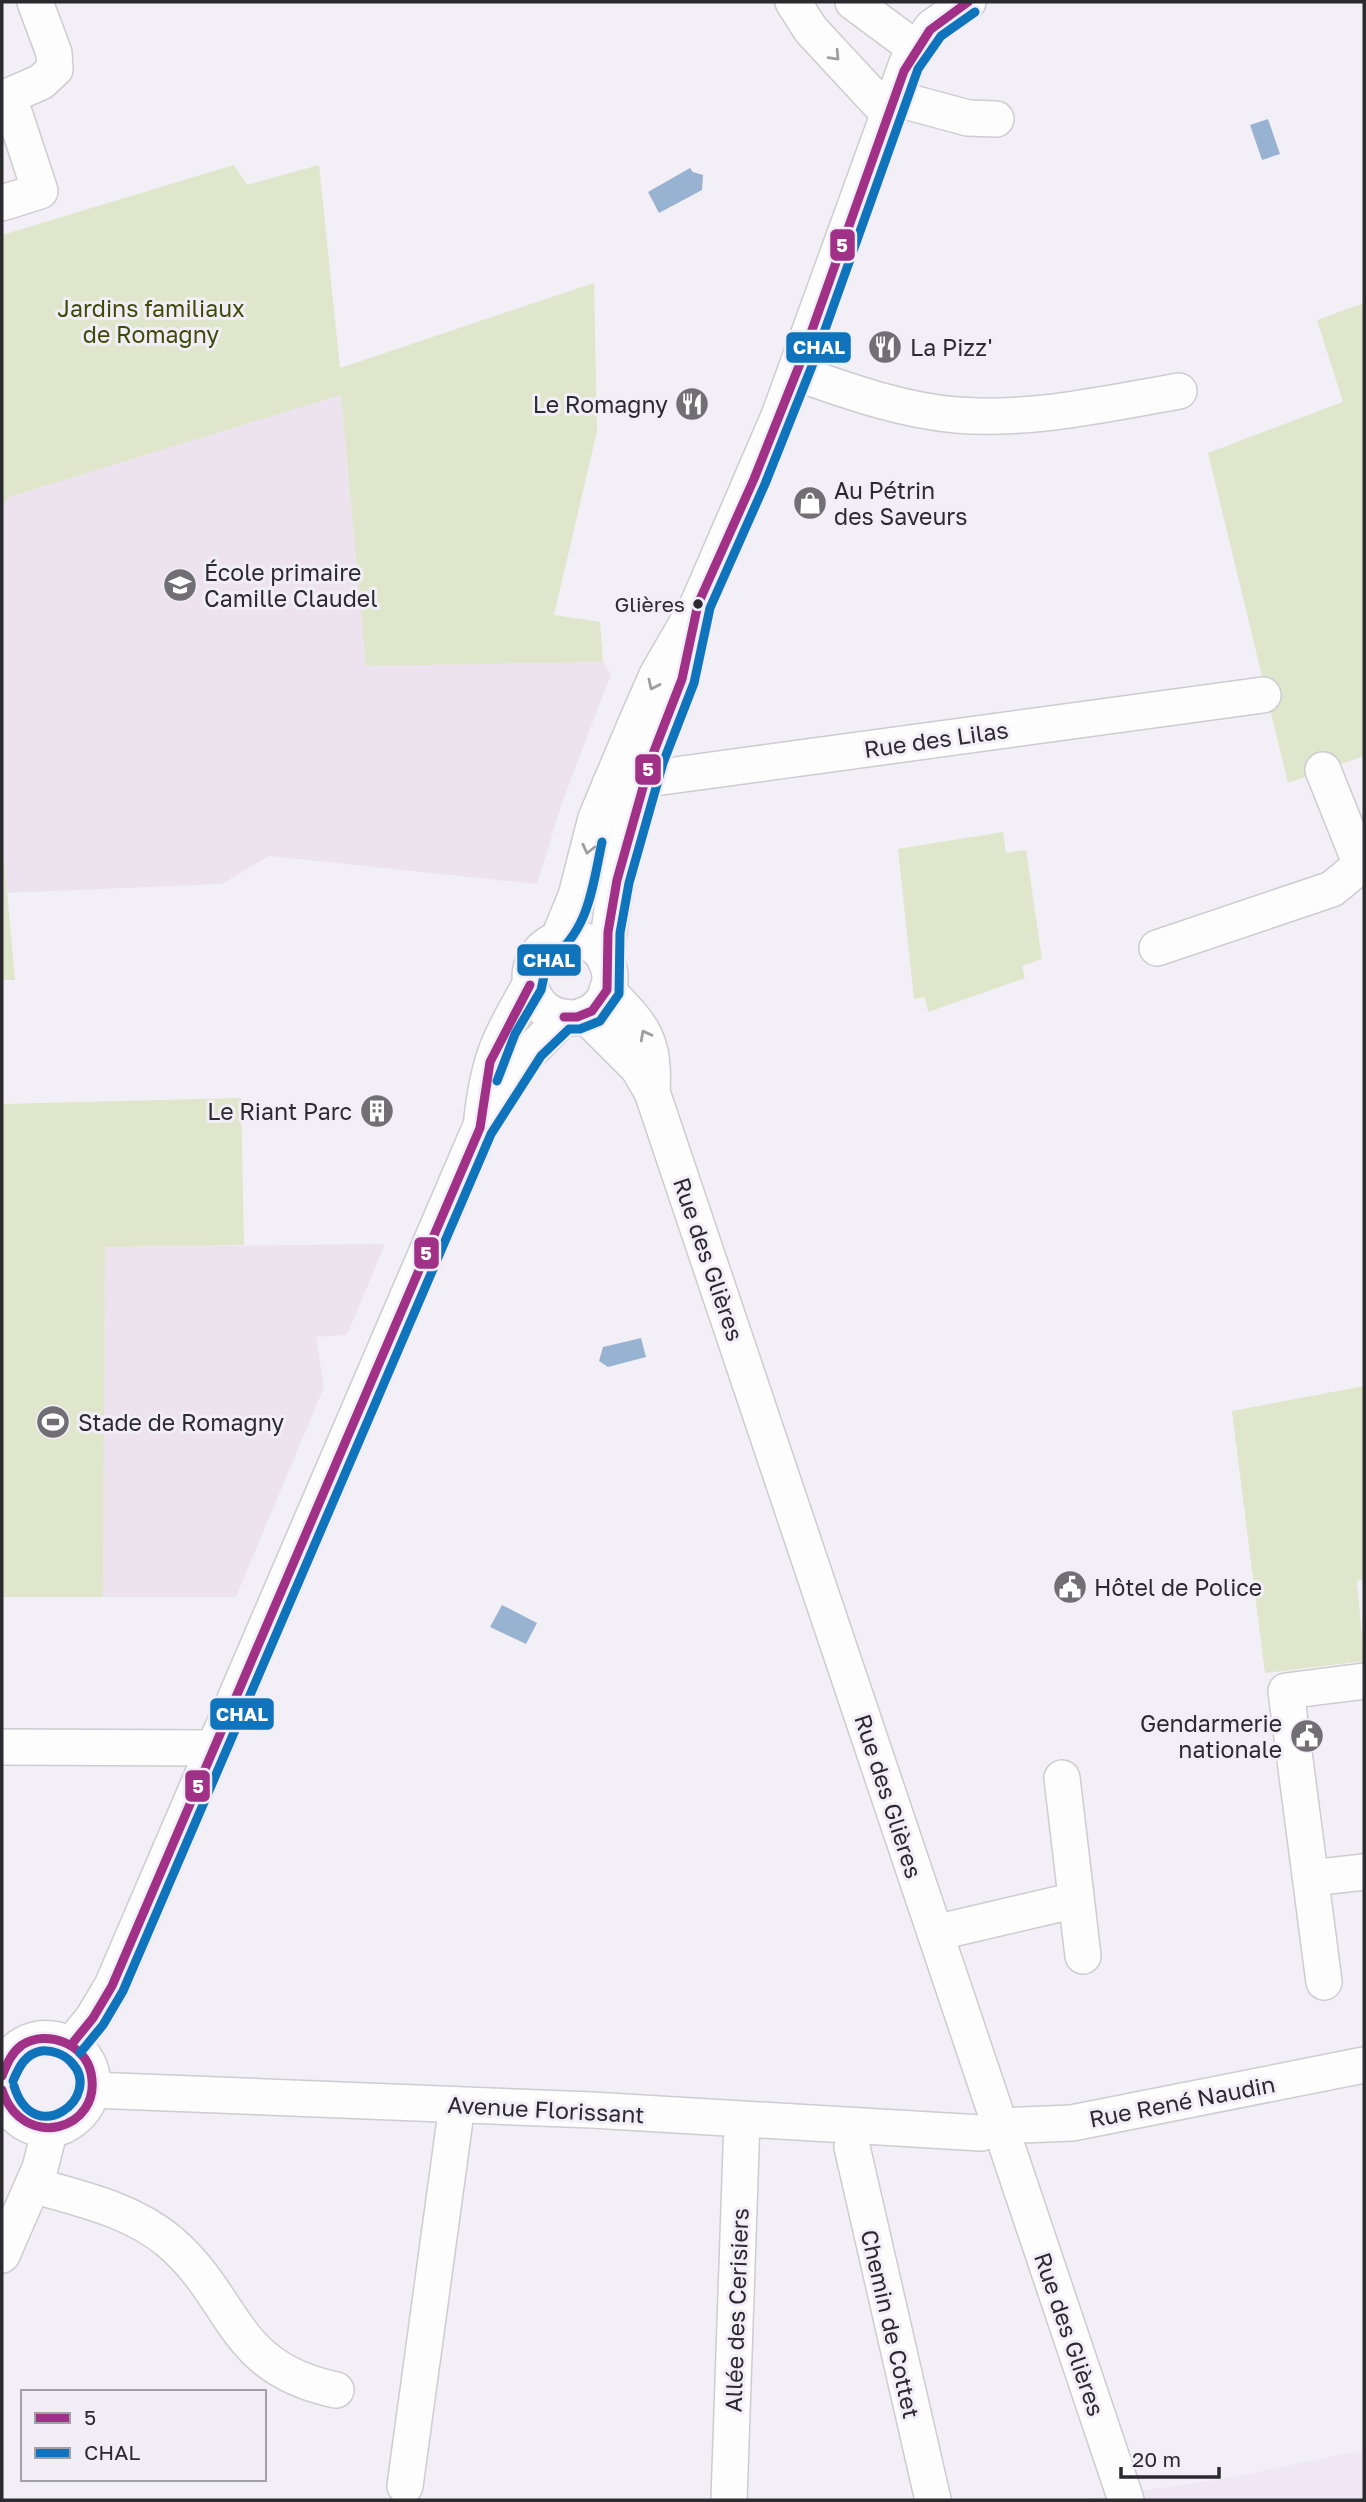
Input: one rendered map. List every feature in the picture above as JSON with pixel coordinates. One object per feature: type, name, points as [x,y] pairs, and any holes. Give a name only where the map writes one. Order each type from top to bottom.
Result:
[{"type":"street","points":[[2,203],[40,191],[5,98],[41,82],[55,69],[54,54],[34,2]]},
{"type":"street","points":[[793,2],[811,30],[891,106],[996,120]]},
{"type":"street","points":[[853,2],[915,48]]},
{"type":"street","points":[[480,1128],[490,1062],[530,985],[536,956],[558,940],[576,896],[592,830],[610,784],[652,685],[698,604],[796,373],[891,106],[915,48],[937,22],[968,2]]},
{"type":"street","points":[[796,373],[871,399],[971,416],[1070,411],[1179,391]]},
{"type":"street","points":[[71,2045],[93,2018],[112,1986],[480,1128],[525,1057],[590,996],[645,779],[682,679],[698,604]]},
{"type":"street","name":"Rue des Lilas","points":[[610,784],[1263,695]]},
{"type":"street","points":[[1157,948],[1332,889],[1363,865],[1323,770]]},
{"type":"street","points":[[558,940],[586,942],[596,948],[590,996]]},
{"type":"street","points":[[530,985],[544,1009],[590,996]]},
{"type":"street","name":"Rue des Glières","points":[[590,996],[652,1092],[1126,2500]]},
{"type":"street","points":[[1324,1982],[1286,1691],[1364,1681]]},
{"type":"street","points":[[2,1747],[214,1748]]},
{"type":"street","points":[[1062,1778],[1083,1955]]},
{"type":"street","points":[[1311,1878],[1364,1871]]},
{"type":"street","points":[[935,1933],[1076,1900]]},
{"type":"street","points":[[2,2076],[9,2057],[25,2043],[45,2038],[71,2045],[87,2062],[92,2079],[91,2090],[80,2115],[69,2123],[50,2129],[27,2125],[15,2116],[6,2105],[2,2090]]},
{"type":"street","name":"Rue René Naudin","points":[[999,2126],[1072,2123],[1364,2065]]},
{"type":"street","name":"Avenue Florissant","points":[[91,2090],[457,2105],[981,2133],[999,2126]]},
{"type":"street","points":[[405,2486],[457,2105]]},
{"type":"street","name":"Allée des Cerisiers","points":[[729,2500],[742,2120]]},
{"type":"street","points":[[2,2255],[43,2159],[50,2129]]},
{"type":"street","name":"Chemin de Cottet","points":[[852,2147],[933,2500]]},
{"type":"street","points":[[33,2185],[120,2212],[158,2233],[179,2251],[263,2359],[299,2381],[335,2390]]},
{"type":"shaded area","name":"École primaire Camille Claudel","points":[[341,395],[366,666],[603,662],[611,674],[562,803],[537,884],[269,856],[222,884],[7,893],[2,839],[2,508],[9,497]]},
{"type":"shaded area","points":[[385,1244],[347,1335],[316,1337],[324,1387],[236,1597],[103,1597],[105,1247]]},
{"type":"shaded area","points":[[1364,2450],[1364,2500],[1081,2500],[1233,2477]]},
{"type":"green space","name":"Jardins familiaux de Romagny","points":[[234,165],[247,185],[319,165],[340,368],[594,283],[597,431],[554,615],[600,622],[603,662],[366,666],[341,395],[9,497],[2,508],[2,235]]},
{"type":"green space","points":[[1364,303],[1364,756],[1288,783],[1208,453],[1343,402],[1317,320]]},
{"type":"green space","points":[[1003,832],[1006,853],[1026,850],[1042,959],[1022,966],[1025,978],[928,1012],[925,997],[914,999],[898,849]]},
{"type":"green space","points":[[2,839],[14,968],[15,980],[2,980]]},
{"type":"green space","points":[[241,1098],[244,1245],[105,1247],[103,1597],[2,1597],[2,1104]]},
{"type":"green space","points":[[1364,1386],[1364,1579],[1357,1581],[1364,1661],[1265,1673],[1232,1411]]},
{"type":"water","points":[[1268,119],[1280,154],[1262,160],[1250,125]]},
{"type":"water","points":[[690,168],[703,175],[702,190],[659,213],[648,192]]},
{"type":"water","points":[[641,1338],[646,1357],[608,1367],[599,1361],[603,1347]]},
{"type":"water","points":[[502,1605],[537,1623],[526,1644],[490,1627]]},
{"type":"transit line","name":"5","points":[[564,1017],[577,1017],[592,1011],[607,990],[608,932],[617,880],[651,759],[682,679],[698,604],[754,479],[801,361],[904,71],[930,30],[968,2]]},
{"type":"transit line","name":"CHAL","points":[[80,2053],[103,2025],[123,1991],[491,1134],[541,1056],[569,1029],[580,1029],[600,1021],[619,994],[620,933],[629,883],[663,763],[694,683],[710,608],[765,484],[812,366],[918,69],[941,36],[975,12]]},
{"type":"transit line","name":"CHAL","points":[[497,1081],[515,1034],[541,990],[547,962],[561,950],[580,923],[591,893],[602,842]]},
{"type":"transit line","name":"5","points":[[71,2045],[93,2018],[112,1986],[480,1128],[490,1062],[530,985]]},
{"type":"transit line","name":"5","points":[[2,2076],[18,2048],[32,2040],[42,2039],[53,2039],[73,2047],[81,2054],[91,2073],[91,2093],[85,2109],[73,2120],[58,2126],[42,2127],[26,2122],[12,2109],[2,2090]]},
{"type":"transit line","name":"CHAL","points":[[13,2081],[27,2058],[41,2051],[65,2057],[79,2075],[79,2089],[73,2102],[63,2111],[50,2116],[36,2114],[24,2105],[14,2086]]},
{"type":"place","name":"La Pizz'","points":[[885,347]]},
{"type":"place","name":"Le Romagny","points":[[692,404]]},
{"type":"place","name":"Au Pétrin des Saveurs","points":[[810,503]]},
{"type":"place","name":"École primaire Camille Claudel","points":[[180,585]]},
{"type":"place","name":"Glières","points":[[698,604]]},
{"type":"place","name":"Le Riant Parc","points":[[377,1111]]},
{"type":"place","name":"Stade de Romagny","points":[[53,1422]]},
{"type":"place","name":"Hôtel de Police","points":[[1070,1587]]},
{"type":"place","name":"Gendarmerie nationale","points":[[1307,1736]]}]
